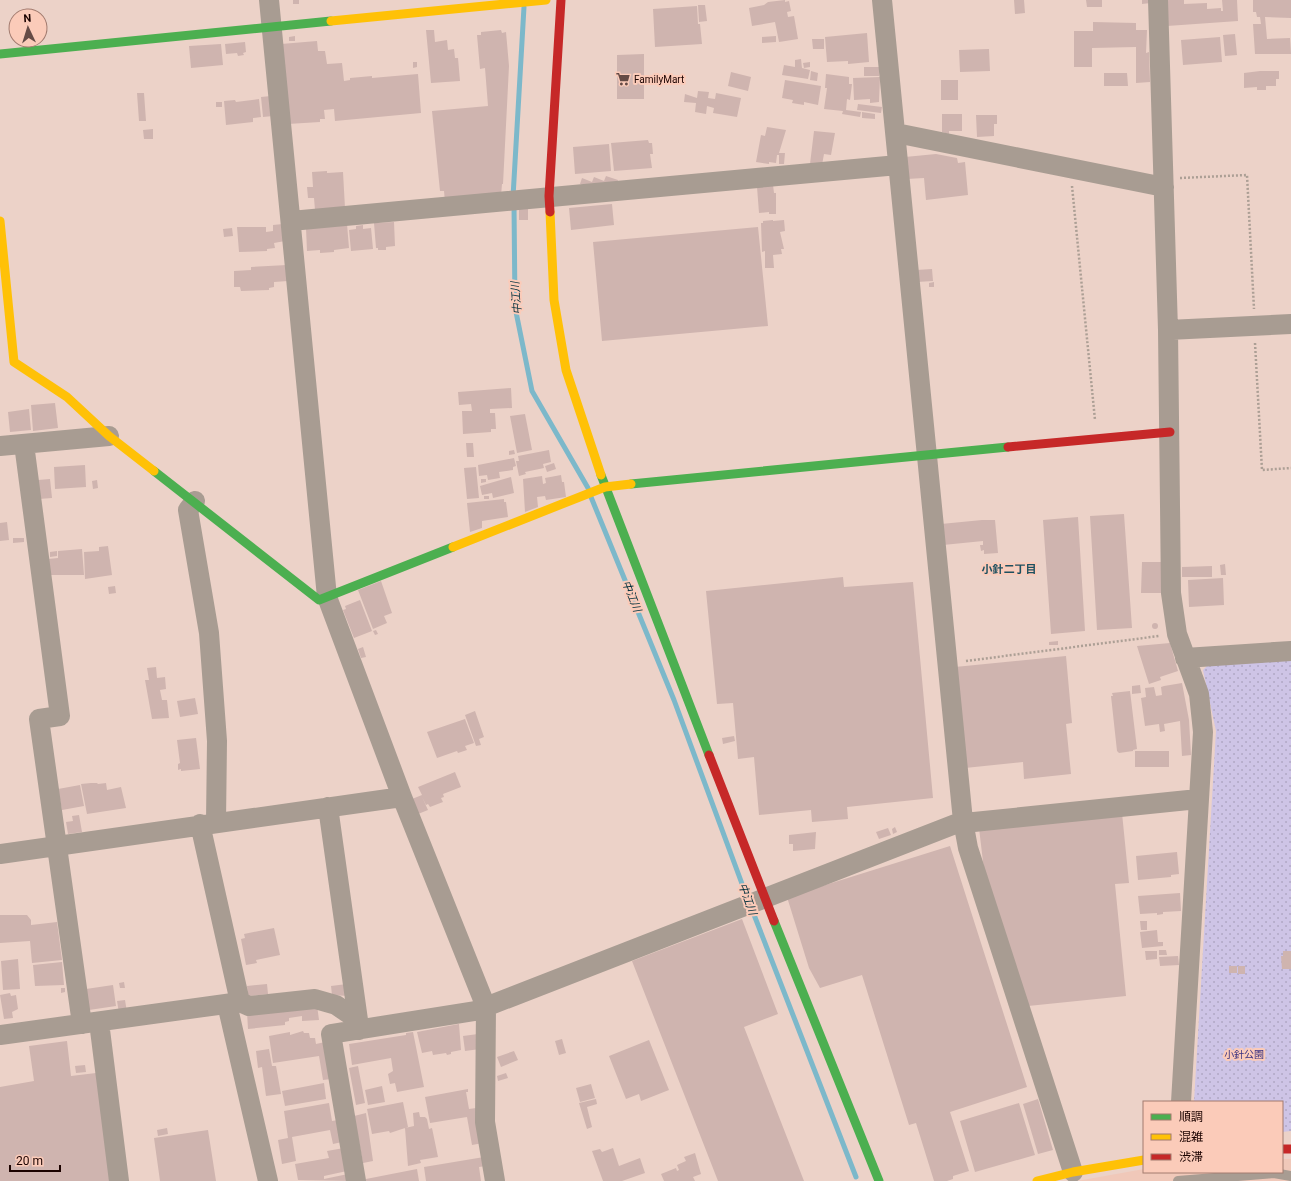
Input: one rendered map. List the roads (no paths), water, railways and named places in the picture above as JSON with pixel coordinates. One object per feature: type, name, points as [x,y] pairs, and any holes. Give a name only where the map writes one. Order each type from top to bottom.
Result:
[{"type":"street","points":[[269,0],[327,597],[402,797],[486,1007],[485,1122],[495,1181]]},
{"type":"street","points":[[0,54],[546,0]]},
{"type":"street","points":[[561,0],[542,197],[559,337],[578,410],[603,488],[762,899],[879,1181]]},
{"type":"street","points":[[882,0],[947,664],[968,848],[1073,1172]]},
{"type":"street","points":[[1158,0],[1168,330],[1171,593],[1178,634],[1185,658],[1199,694],[1203,732],[1181,1101]]},
{"type":"street","points":[[896,133],[1070,168],[1164,183]]},
{"type":"street","points":[[291,221],[898,165]]},
{"type":"street","points":[[0,220],[14,362],[67,397],[109,436],[195,501],[319,600],[603,488],[927,454],[1170,432]]},
{"type":"street","points":[[1168,330],[1291,324]]},
{"type":"street","points":[[0,446],[109,436]]},
{"type":"street","points":[[24,444],[60,716],[39,719],[57,846],[91,1023],[119,1181]]},
{"type":"street","points":[[195,501],[188,510],[209,633],[217,741],[208,823],[233,1003],[268,1181]]},
{"type":"street","points":[[1185,658],[1291,651]]},
{"type":"street","points":[[0,854],[208,823],[402,797]]},
{"type":"street","points":[[356,1181],[331,1034],[359,1025],[474,1011],[486,1007],[964,822],[1198,800]]},
{"type":"street","points":[[328,807],[359,1025]]},
{"type":"street","points":[[0,1035],[233,1003],[249,1006],[315,999],[336,1005],[359,1025]]},
{"type":"street","points":[[1037,1181],[1073,1172],[1143,1160]]},
{"type":"lane","points":[[1178,1181],[1274,1173],[1291,1176]]},
{"type":"waterway","name":"中江川","points":[[513,197],[524,7]]},
{"type":"waterway","name":"中江川","points":[[514,205],[515,307],[532,391],[588,488]]},
{"type":"waterway","name":"中江川","points":[[591,497],[674,700],[748,900]]},
{"type":"waterway","name":"中江川","points":[[751,907],[856,1177]]},
{"type":"place","name":"FamilyMart","points":[[623,79]]},
{"type":"district","name":"小針二丁目","points":[[1009,569]]},
{"type":"park label","name":"小針公園","points":[[1244,1054]]}]
